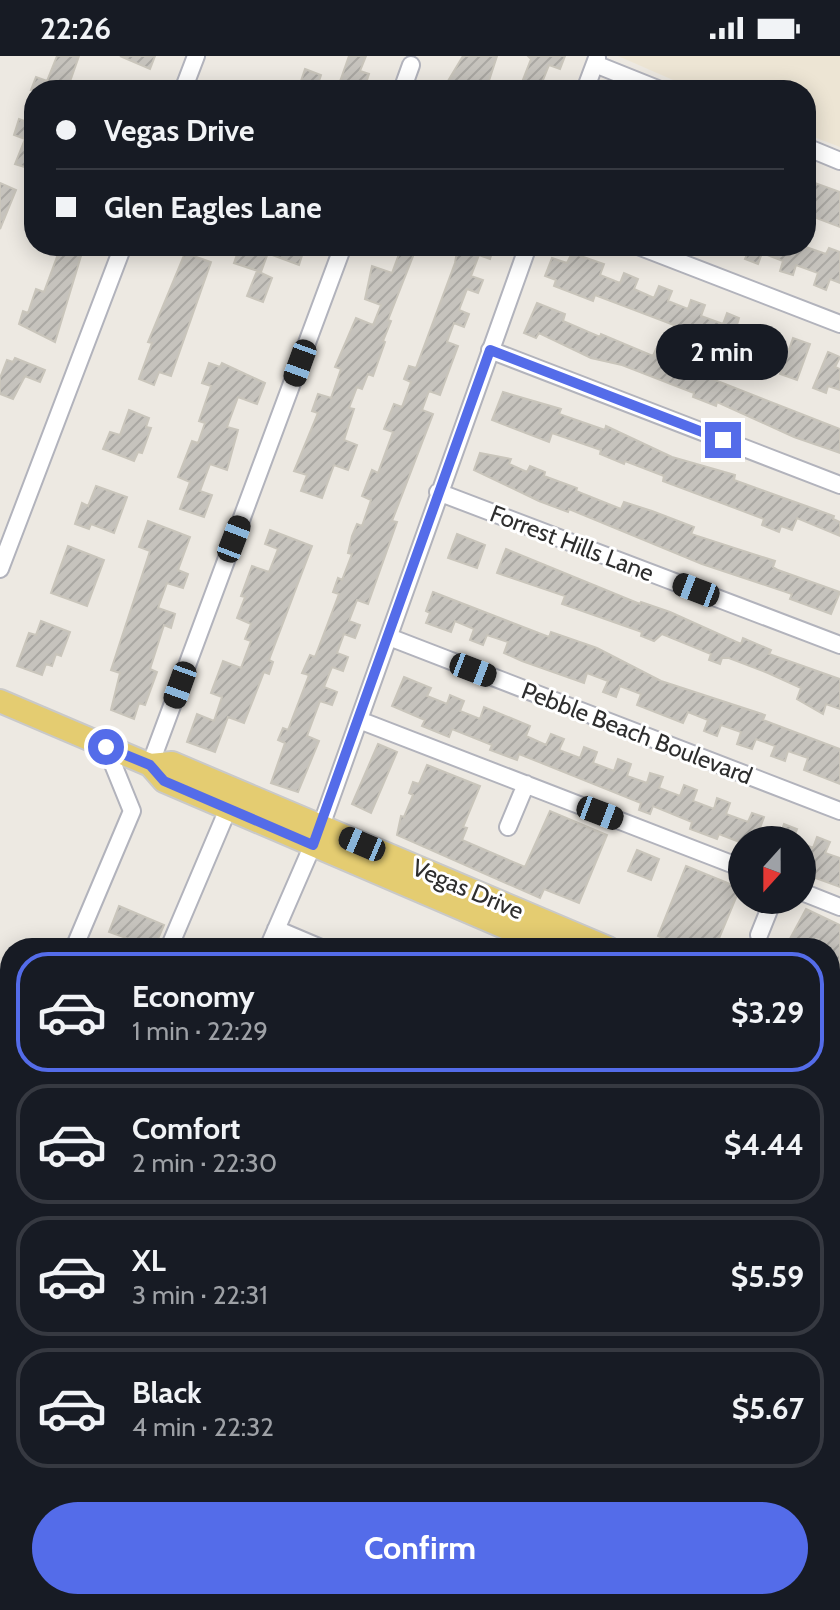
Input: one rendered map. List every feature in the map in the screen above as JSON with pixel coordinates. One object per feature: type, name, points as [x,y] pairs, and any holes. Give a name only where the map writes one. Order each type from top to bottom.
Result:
[{"type":"main road","name":"Vegas Drive","points":[[0,701],[150,765],[164,781],[228,809],[317,836],[582,938]]},
{"type":"main road","name":"Vegas Drive","points":[[150,765],[172,763],[532,938]]},
{"type":"street","points":[[187,80],[196,56]]},
{"type":"street","points":[[589,80],[596,60],[639,80]]},
{"type":"street","points":[[406,80],[411,65]]},
{"type":"street","points":[[816,151],[840,161]]},
{"type":"street","points":[[0,569],[119,256]]},
{"type":"street","points":[[150,765],[339,256]]},
{"type":"street","points":[[272,938],[317,836],[524,256]]},
{"type":"street","points":[[664,256],[840,324]]},
{"type":"street","points":[[490,350],[840,485]]},
{"type":"street","name":"Forrest Hills Lane","points":[[438,492],[840,645]]},
{"type":"street","name":"Pebble Beach Boulevard","points":[[389,637],[840,811]]},
{"type":"street","points":[[359,720],[728,863]]},
{"type":"street","points":[[78,938],[132,811],[106,747]]},
{"type":"street","points":[[508,827],[526,784]]},
{"type":"street","points":[[173,938],[228,809]]},
{"type":"street","points":[[816,898],[840,907]]},
{"type":"street","points":[[759,935],[767,914]]},
{"type":"street","points":[[276,929],[297,938]]},
{"type":"shaded area","points":[[618,56],[840,56],[840,147],[816,138],[816,80],[673,80]]},
{"type":"building","points":[[57,56],[79,56],[71,80],[47,80]]},
{"type":"building","points":[[120,56],[155,56],[150,69]]},
{"type":"building","points":[[349,56],[366,56],[360,71],[369,74],[367,80],[341,80]]},
{"type":"building","points":[[463,56],[497,56],[489,80],[449,80]]},
{"type":"building","points":[[528,56],[565,56],[560,69],[549,65],[543,80],[523,80],[531,59]]},
{"type":"building","points":[[305,69],[321,75],[319,80],[301,80]]},
{"type":"building","points":[[19,119],[24,121],[24,139],[14,135]]},
{"type":"building","points":[[24,142],[24,167],[15,164]]},
{"type":"building","points":[[0,183],[16,190],[0,229]]},
{"type":"building","points":[[816,183],[840,192],[840,227],[816,218]]},
{"type":"building","points":[[829,248],[840,252],[840,283],[830,279],[826,290],[814,285],[818,273],[796,265],[793,275],[780,271],[783,261],[770,256],[816,256],[816,251],[826,254]]},
{"type":"building","points":[[57,256],[81,256],[55,342],[19,324],[23,311],[28,313],[36,289],[44,292]]},
{"type":"building","points":[[184,256],[211,262],[171,376],[159,372],[154,385],[139,379],[152,343],[148,342]]},
{"type":"building","points":[[236,256],[267,256],[261,272],[234,263]]},
{"type":"building","points":[[275,256],[302,256],[299,265]]},
{"type":"building","points":[[398,256],[413,256],[388,320],[391,321],[373,376],[368,374],[362,389],[357,387],[349,408],[354,409],[344,440],[357,445],[348,470],[334,465],[322,498],[301,491],[307,475],[294,471],[318,413],[312,411],[318,394],[331,398],[341,369],[335,367],[356,318],[373,325],[381,305],[365,299],[372,266],[392,273]]},
{"type":"building","points":[[456,256],[479,256],[471,276],[483,280],[478,293],[467,289],[459,310],[469,314],[464,327],[454,323],[447,342],[458,346],[440,395],[429,391],[422,410],[433,414],[392,521],[397,522],[368,604],[357,600],[349,621],[360,625],[355,638],[344,634],[337,653],[348,657],[343,671],[332,667],[324,687],[337,692],[332,705],[320,701],[307,736],[319,741],[298,792],[271,783],[285,743],[278,740],[283,728],[288,730],[309,675],[302,673],[310,655],[315,657],[339,594],[333,592],[338,578],[342,580],[352,554],[348,553],[352,536],[357,524],[362,526],[371,500],[362,496],[372,470],[378,473],[393,432],[384,429],[394,404],[402,407],[411,382],[404,379],[409,366],[416,368]]},
{"type":"building","points":[[570,256],[581,256],[604,264],[600,275],[620,283],[624,273],[638,279],[634,289],[654,298],[659,286],[672,291],[668,301],[688,309],[691,300],[705,305],[701,316],[723,324],[727,313],[739,318],[736,328],[756,335],[759,326],[772,331],[768,342],[789,350],[793,338],[810,344],[797,380],[780,374],[782,368],[716,341],[595,295],[593,301],[554,286],[556,280],[545,276],[552,258],[567,263]]},
{"type":"building","points":[[746,256],[761,256],[758,264],[745,259]]},
{"type":"building","points":[[257,271],[272,278],[263,302],[247,296]]},
{"type":"building","points":[[537,303],[565,314],[563,321],[600,337],[601,334],[653,356],[656,349],[666,354],[664,359],[685,368],[687,363],[699,368],[697,373],[840,429],[840,453],[794,437],[717,402],[716,406],[693,397],[694,393],[622,365],[591,358],[539,333],[536,338],[524,333]]},
{"type":"building","points":[[828,352],[840,357],[835,367],[840,369],[840,390],[828,386],[826,393],[813,388]]},
{"type":"building","points":[[15,358],[45,370],[40,382],[25,376],[13,399],[0,394],[0,378],[7,360],[13,362]]},
{"type":"building","points":[[209,363],[220,367],[222,363],[265,383],[257,404],[238,397],[227,427],[238,430],[227,470],[210,464],[200,491],[212,495],[204,517],[180,509],[190,482],[178,477],[192,441],[198,443],[205,423],[199,421],[211,386],[202,383]]},
{"type":"building","points":[[503,392],[561,409],[559,414],[605,430],[606,426],[672,457],[735,475],[734,480],[834,516],[833,519],[840,522],[840,536],[797,518],[792,530],[781,526],[779,532],[762,525],[764,519],[663,481],[664,476],[625,461],[624,464],[600,454],[601,450],[552,433],[549,442],[492,420]]},
{"type":"building","points":[[129,410],[149,418],[146,427],[151,428],[142,453],[138,452],[134,461],[103,449],[110,432],[120,435]]},
{"type":"building","points":[[480,453],[511,459],[509,464],[527,472],[530,466],[545,472],[544,476],[621,509],[624,502],[652,511],[694,527],[691,534],[775,561],[773,567],[778,570],[840,592],[831,614],[790,599],[792,594],[702,564],[569,509],[568,512],[539,501],[474,470]]},
{"type":"building","points":[[96,486],[127,497],[114,533],[91,524],[89,529],[75,524],[82,503],[88,506]]},
{"type":"building","points":[[148,521],[190,537],[178,570],[188,574],[183,588],[167,583],[158,608],[175,614],[171,628],[164,625],[150,669],[157,672],[145,705],[139,703],[134,719],[111,710],[120,673],[111,670],[150,551],[139,547]]},
{"type":"building","points":[[270,530],[312,546],[269,660],[273,662],[269,674],[264,672],[244,723],[228,717],[215,752],[187,742],[197,714],[214,721],[222,697],[211,693],[223,661],[241,668],[251,641],[245,639],[251,624],[237,618],[245,597],[241,596],[252,566],[269,572],[278,549],[265,544]]},
{"type":"building","points":[[457,534],[485,545],[477,568],[448,558]]},
{"type":"building","points":[[68,546],[104,560],[87,606],[51,593]]},
{"type":"building","points":[[506,549],[640,604],[670,612],[741,644],[743,638],[771,650],[769,654],[840,679],[840,709],[826,704],[823,714],[797,699],[801,688],[768,673],[729,658],[722,658],[720,664],[709,660],[711,654],[662,634],[654,641],[641,636],[642,632],[562,604],[565,596],[497,573]]},
{"type":"building","points":[[433,592],[549,637],[551,632],[597,648],[661,681],[765,715],[763,720],[840,749],[840,784],[804,770],[808,758],[788,751],[785,761],[771,756],[775,746],[756,739],[752,749],[737,744],[741,732],[721,725],[717,736],[704,731],[708,720],[688,712],[683,723],[637,705],[641,694],[620,686],[616,697],[603,692],[608,681],[587,673],[584,683],[522,661],[504,653],[508,642],[487,635],[483,645],[470,640],[474,629],[455,621],[451,632],[426,623],[430,613],[426,611]]},
{"type":"building","points":[[41,621],[70,632],[61,656],[56,654],[52,666],[46,664],[42,675],[17,666],[29,633],[36,635]]},
{"type":"building","points":[[404,677],[431,688],[427,696],[447,704],[450,695],[464,701],[460,711],[480,719],[484,707],[530,726],[526,736],[546,745],[551,734],[564,739],[559,750],[580,758],[584,747],[597,752],[593,763],[614,771],[618,759],[631,764],[627,776],[647,783],[650,773],[663,777],[659,788],[680,796],[684,785],[697,790],[693,801],[714,809],[717,798],[730,803],[726,814],[748,822],[752,813],[764,817],[761,826],[728,826],[728,838],[719,834],[717,839],[690,829],[692,822],[653,806],[650,814],[639,810],[641,803],[519,754],[517,760],[490,750],[492,745],[452,729],[449,737],[422,726],[425,720],[392,706]]},
{"type":"building","points":[[378,744],[397,752],[371,813],[352,804]]},
{"type":"building","points":[[427,765],[480,786],[463,827],[467,828],[462,840],[525,867],[550,811],[607,835],[579,903],[544,889],[540,898],[397,835],[401,816],[404,817],[413,795],[409,793],[413,782],[419,784]]},
{"type":"building","points":[[817,837],[830,842],[825,853],[840,858],[840,887],[816,878]]},
{"type":"building","points":[[637,850],[659,859],[651,880],[628,871]]},
{"type":"building","points":[[686,866],[728,883],[729,914],[719,938],[658,936]]},
{"type":"building","points":[[119,906],[164,925],[158,938],[126,938],[109,932]]},
{"type":"building","points":[[803,914],[816,914],[840,925],[840,938],[790,938]]},
{"type":"route","points":[[106,747],[150,765],[164,781],[313,845],[490,350],[723,440]]}]
